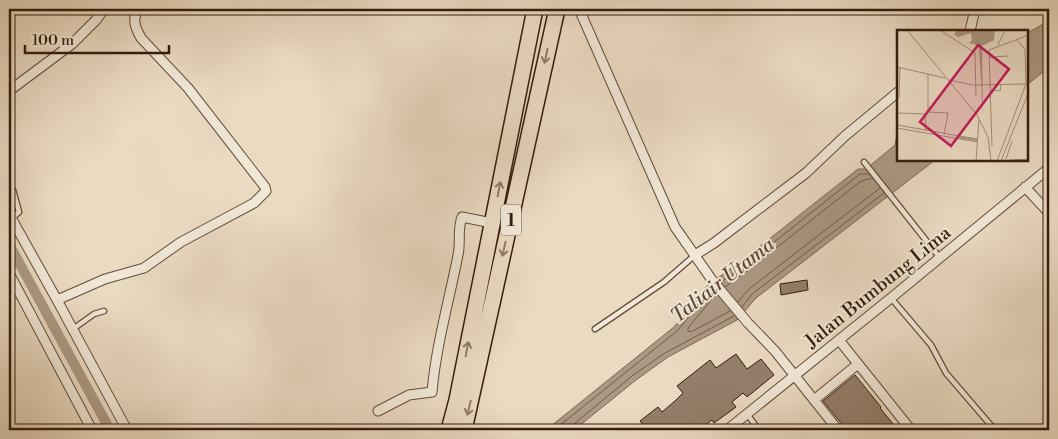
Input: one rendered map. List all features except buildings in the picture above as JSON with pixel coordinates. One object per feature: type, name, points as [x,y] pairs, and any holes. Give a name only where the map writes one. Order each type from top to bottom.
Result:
[{"type":"highway","name":"1","points":[[448,430],[457,400],[488,222],[535,9]]},
{"type":"highway","name":"1","points":[[464,430],[557,9]]},
{"type":"street","points":[[9,92],[72,44],[96,20],[104,9]]},
{"type":"street","points":[[57,300],[105,279],[144,268],[181,242],[254,203],[266,191],[265,187],[193,95],[142,38],[136,29],[134,21],[138,9]]},
{"type":"street","points":[[579,9],[675,227],[712,280],[748,323],[775,351],[838,430]]},
{"type":"street","points":[[970,30],[976,9]]},
{"type":"street","points":[[695,255],[714,243],[806,173],[845,136],[897,93]]},
{"type":"street","name":"Jalan Bumbung Lima","points":[[727,430],[1049,168]]},
{"type":"street","points":[[1025,187],[1049,213]]},
{"type":"street","points":[[10,217],[127,430]]},
{"type":"street","points":[[378,410],[409,395],[432,392],[437,353],[459,252],[460,223],[462,217],[488,222]]},
{"type":"street","points":[[9,273],[92,430]]},
{"type":"street","points":[[839,340],[911,430]]},
{"type":"street","points":[[814,400],[858,364]]},
{"type":"lane","points":[[865,164],[940,258]]},
{"type":"lane","points":[[10,217],[19,212],[13,190]]},
{"type":"lane","points":[[595,329],[664,282],[695,255]]},
{"type":"lane","points":[[891,298],[931,345],[946,373],[994,429]]},
{"type":"lane","points":[[73,329],[94,314],[104,310]]},
{"type":"lane","points":[[747,414],[759,430]]},
{"type":"water","points":[[1049,21],[1049,67],[1028,84],[1028,32]]},
{"type":"water","name":"Taliair Utama","points":[[897,134],[897,161],[934,161],[756,298],[737,320],[668,357],[574,430],[546,430],[674,327],[708,285],[858,169],[866,169],[895,145]]},
{"type":"waterway","points":[[9,244],[110,430]]}]
